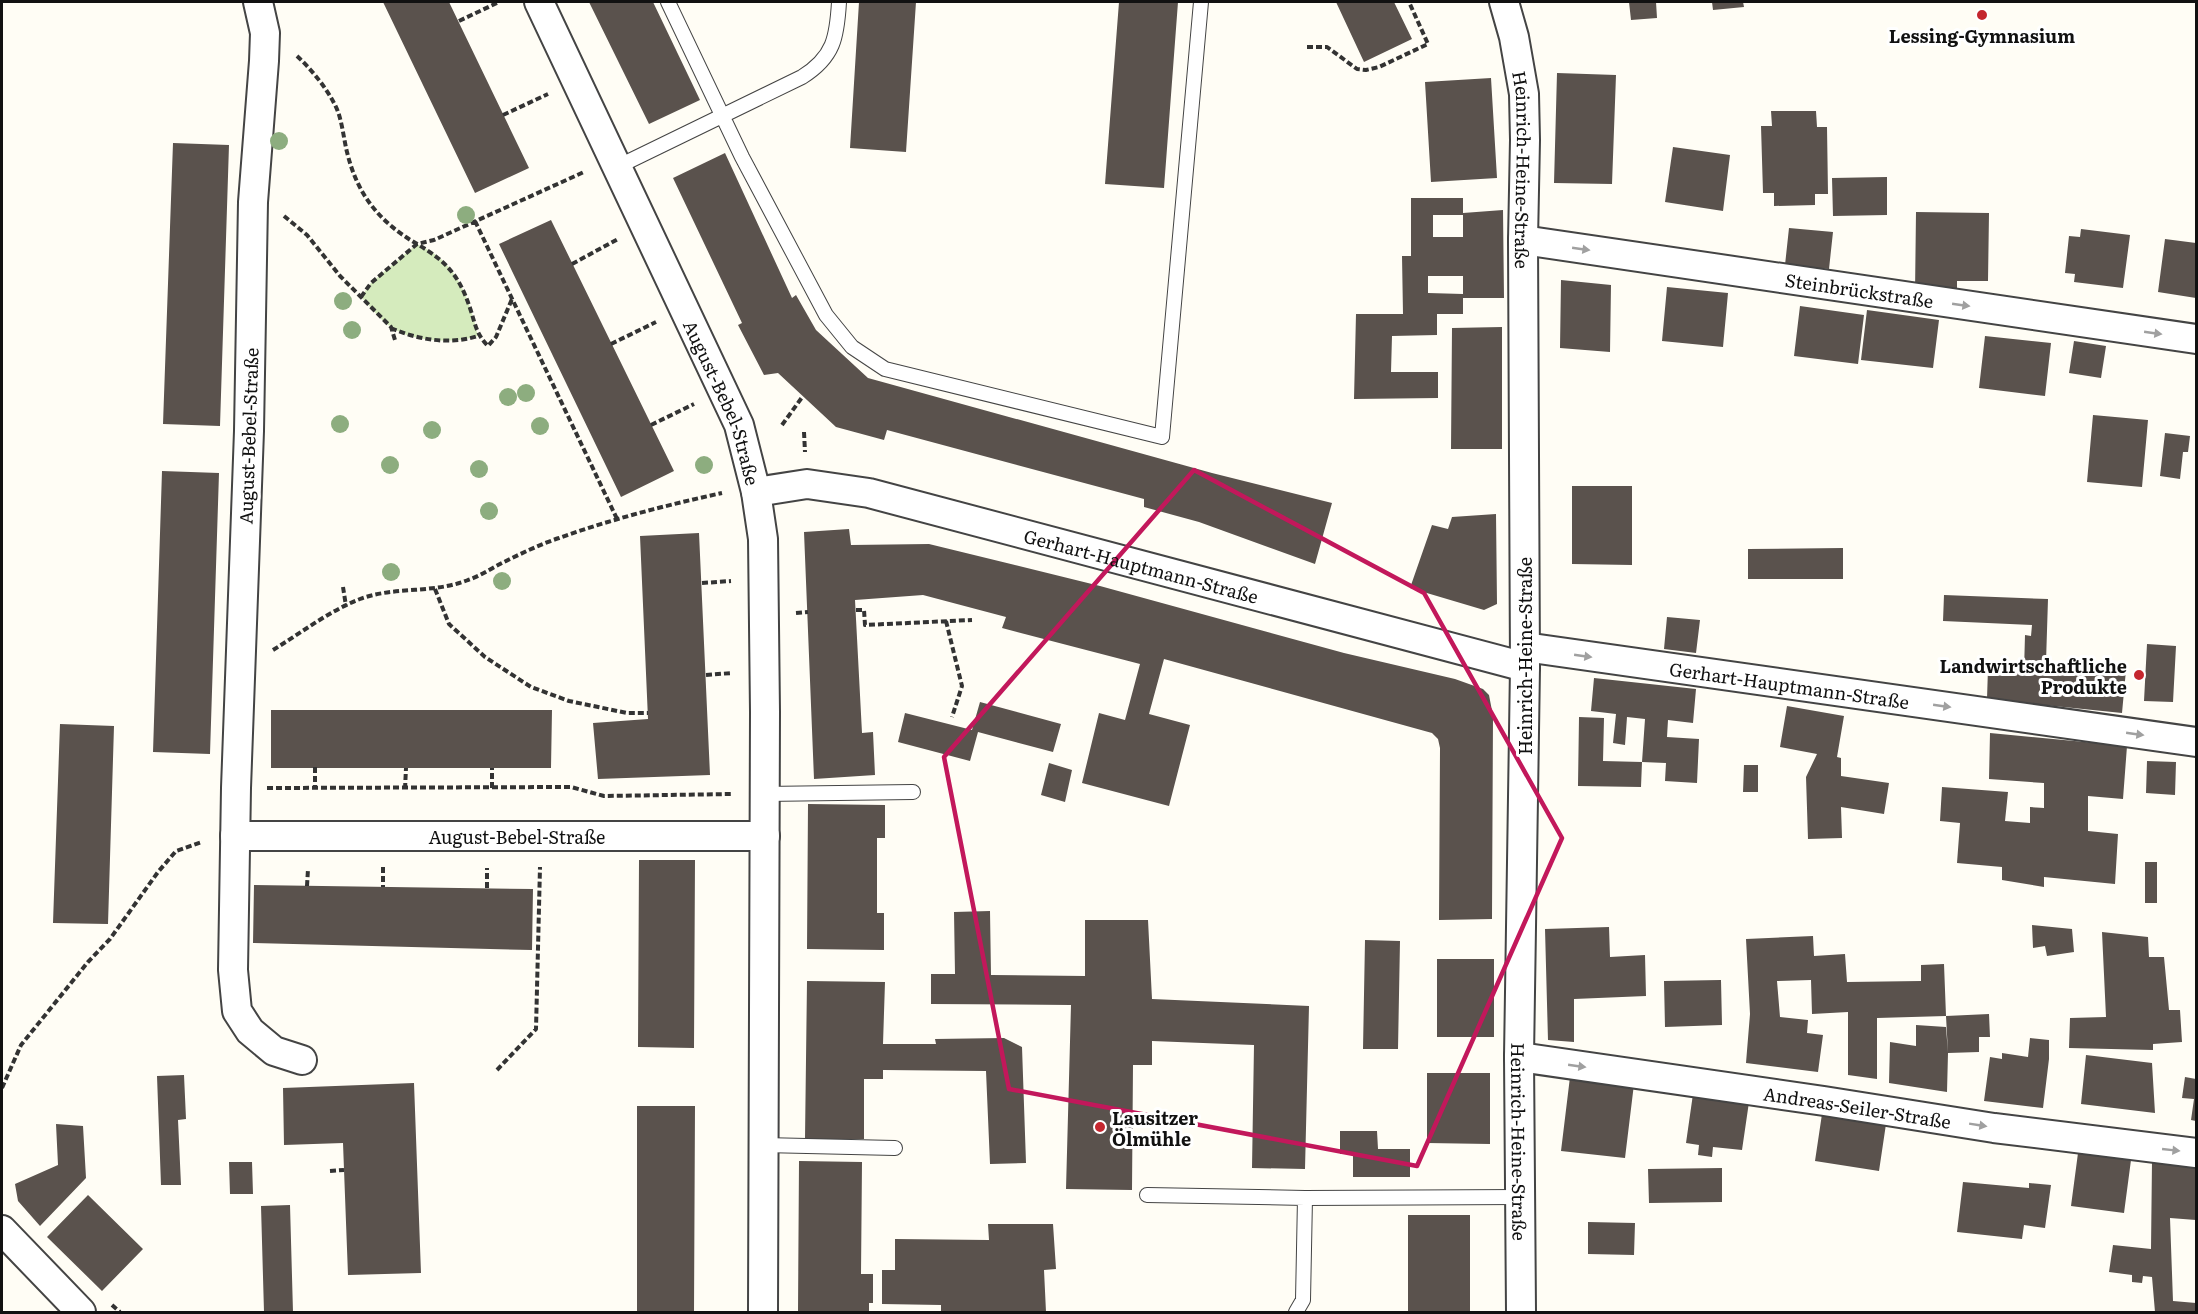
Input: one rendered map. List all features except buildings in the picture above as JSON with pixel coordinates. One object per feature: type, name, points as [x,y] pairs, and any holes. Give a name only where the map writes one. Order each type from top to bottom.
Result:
[{"type":"street","name":"August-Bebel-Straße","points":[[258,2],[265,33],[253,202],[249,431],[239,671],[233,970],[237,1011],[250,1031],[274,1051],[302,1060]]},
{"type":"street","name":"August-Bebel-Straße","points":[[539,2],[604,168],[739,425],[743,491],[763,539],[752,794],[765,836],[763,1312]]},
{"type":"street","name":"Heinrich-Heine-Straße","points":[[1504,2],[1514,37],[1524,94],[1525,657],[1519,1057],[1521,1312]]},
{"type":"street","name":"Steinbrückstraße","points":[[1523,240],[2196,339]]},
{"type":"street","name":"Gerhart-Hauptmann-Straße","points":[[743,491],[807,484],[868,493],[1525,657],[2196,742]]},
{"type":"street","name":"August-Bebel-Straße","points":[[235,836],[765,836]]},
{"type":"street","name":"Andreas-Seiler-Straße","points":[[1519,1057],[1994,1128],[2196,1153]]},
{"type":"street","points":[[2,1230],[81,1312]]},
{"type":"lane","points":[[668,2],[742,157],[826,315],[852,347],[885,369],[1162,437],[1201,2]]},
{"type":"lane","points":[[604,168],[722,116],[816,68],[825,59],[837,32],[839,2]]},
{"type":"lane","points":[[752,794],[913,792]]},
{"type":"lane","points":[[763,1145],[895,1148]]},
{"type":"lane","points":[[1147,1195],[1305,1198],[1521,1197]]},
{"type":"lane","points":[[1296,1312],[1303,1300],[1305,1198]]},
{"type":"path","points":[[459,21],[499,2]]},
{"type":"path","points":[[1307,46],[1327,47],[1357,69],[1366,70],[1378,67],[1428,45],[1409,2]]},
{"type":"path","points":[[265,33],[285,45],[308,66],[320,82],[335,104],[355,178],[368,202],[394,228],[439,257],[452,270],[467,297],[478,336],[488,346],[495,337],[512,298]]},
{"type":"path","points":[[503,115],[554,91]]},
{"type":"path","points":[[360,297],[371,284],[417,244],[434,240],[604,168]]},
{"type":"path","points":[[253,202],[285,216],[307,235],[360,297],[391,327],[412,337],[430,339],[466,340],[478,336]]},
{"type":"path","points":[[475,221],[618,521]]},
{"type":"path","points":[[572,264],[624,236]]},
{"type":"path","points":[[611,344],[663,319]]},
{"type":"path","points":[[391,327],[394,340]]},
{"type":"path","points":[[782,425],[803,396]]},
{"type":"path","points":[[651,425],[700,402]]},
{"type":"path","points":[[239,671],[360,599],[395,591],[435,589],[467,581],[558,538],[618,521],[642,511],[743,491]]},
{"type":"path","points":[[702,583],[738,580]]},
{"type":"path","points":[[343,587],[346,606]]},
{"type":"path","points":[[435,589],[449,624],[485,657],[531,687],[569,701],[627,713],[648,713]]},
{"type":"path","points":[[856,610],[864,609],[865,625],[972,620]]},
{"type":"path","points":[[796,613],[808,612]]},
{"type":"path","points":[[946,621],[962,686],[952,717]]},
{"type":"path","points":[[706,675],[741,672]]},
{"type":"path","points":[[315,767],[315,789]]},
{"type":"path","points":[[405,789],[406,768]]},
{"type":"path","points":[[492,768],[492,788]]},
{"type":"path","points":[[236,788],[571,787],[604,796],[752,794]]},
{"type":"path","points":[[2,1088],[21,1045],[88,962],[110,939],[158,872],[176,851],[205,841],[235,836]]},
{"type":"path","points":[[497,1070],[536,1029],[540,837]]},
{"type":"path","points":[[330,1171],[344,1170]]},
{"type":"highlighted area","points":[[1194,470],[1424,593],[1562,838],[1417,1166],[1009,1089],[944,757]]},
{"type":"green space","points":[[417,244],[441,259],[455,275],[473,315],[478,336],[446,341],[410,336],[387,324],[361,297],[371,283]]},
{"type":"place","name":"Lessing-Gymnasium","points":[[1982,15]]},
{"type":"place","name":"Landwirtschaftliche Produkte","points":[[2139,675]]},
{"type":"place","name":"Lausitzer Ölmühle","points":[[1100,1127]]}]
